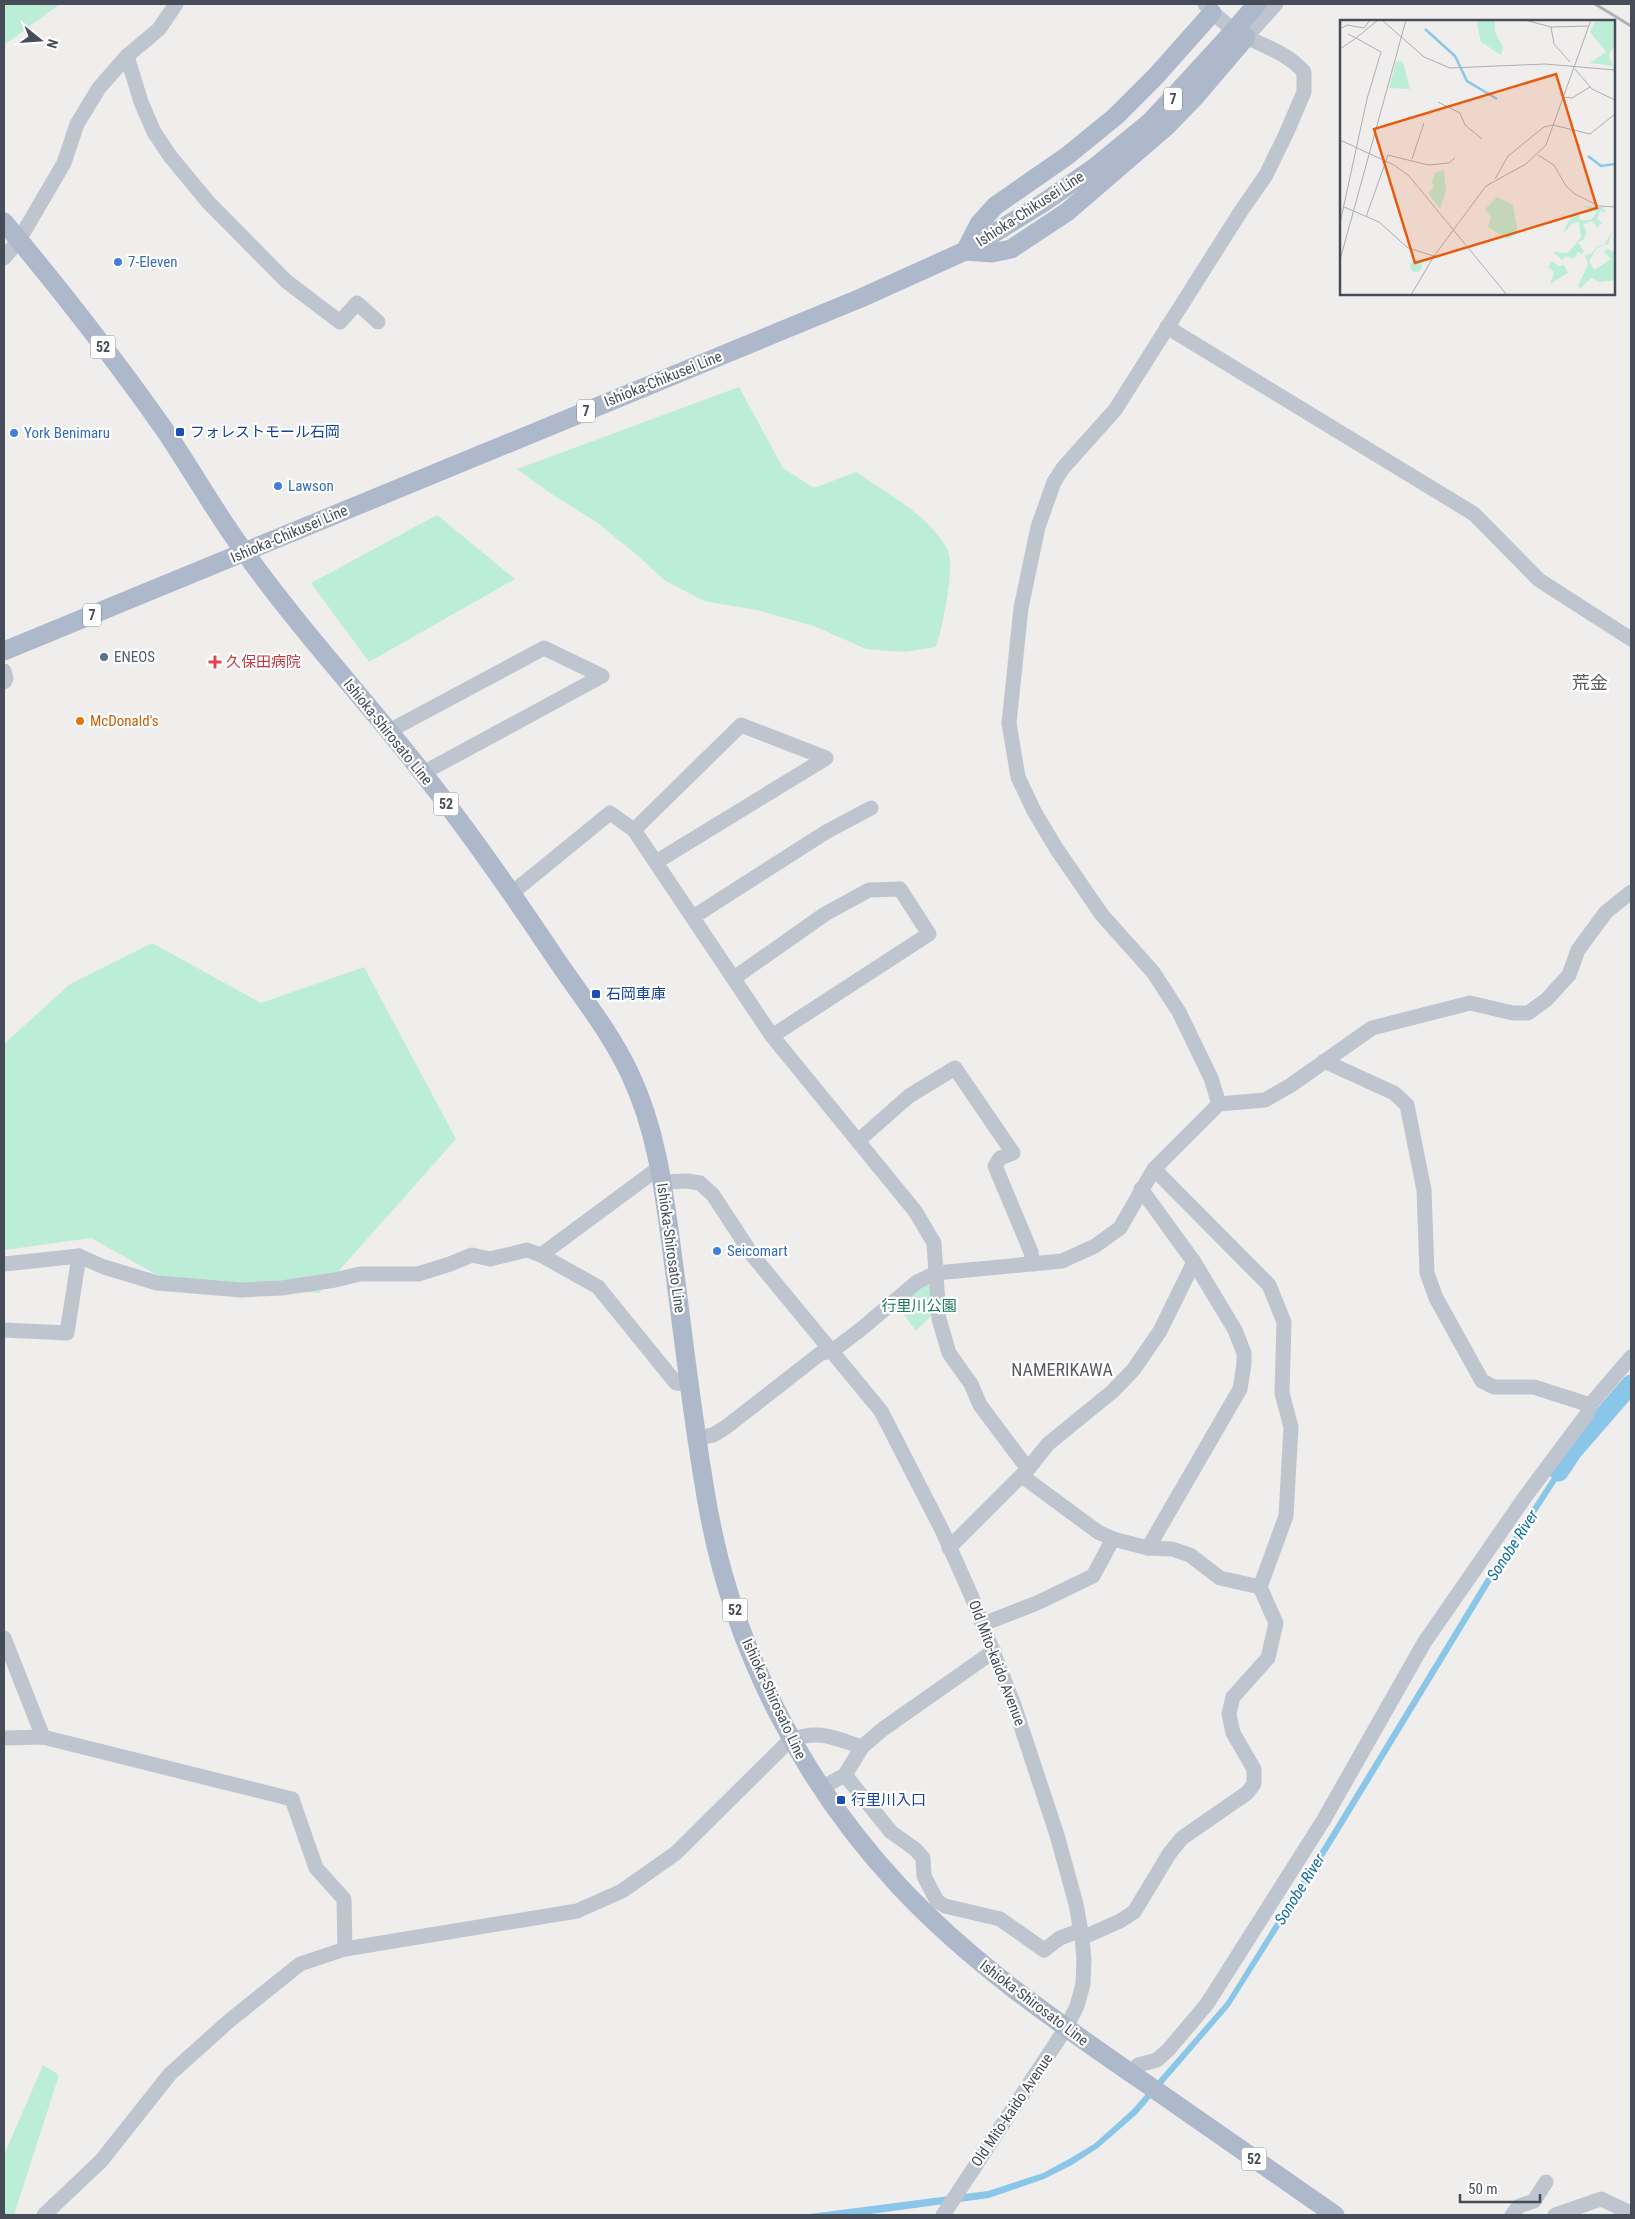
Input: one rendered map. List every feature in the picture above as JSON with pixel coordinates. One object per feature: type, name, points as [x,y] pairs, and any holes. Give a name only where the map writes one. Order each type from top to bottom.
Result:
[{"type":"main road","name":"Ishioka-Chikusei Line","points":[[4,651],[861,298],[964,251],[1044,203],[1119,149],[1171,102],[1257,4]]},
{"type":"main road","points":[[1212,7],[1156,76],[1116,116],[1067,156],[995,206],[979,224],[964,251],[992,253],[1011,249],[1067,212],[1168,125],[1194,98],[1246,37]]},
{"type":"main road","name":"Ishioka-Shirosato Line","points":[[4,222],[120,369],[164,429],[244,552],[345,680],[423,773],[512,893],[620,1054],[646,1111],[662,1175],[696,1438],[710,1518],[728,1589],[756,1667],[790,1740],[821,1788],[879,1864],[920,1908],[991,1972],[1172,2103],[1335,2215]]},
{"type":"street","points":[[4,258],[19,240],[64,163],[77,124],[99,88],[127,56],[159,29],[176,4]]},
{"type":"street","points":[[1246,37],[1276,4]]},
{"type":"street","points":[[1212,7],[1246,37],[1270,46],[1294,61],[1304,72],[1304,92],[1266,175],[1241,211],[1115,410],[1063,468],[1054,482],[1038,528],[1021,608],[1009,723],[1018,776],[1034,811],[1056,848],[1102,915],[1153,972],[1179,1012],[1211,1078],[1219,1104]]},
{"type":"street","points":[[127,56],[154,132],[170,156],[208,202],[286,281],[340,322],[357,303],[378,322]]},
{"type":"street","points":[[1167,327],[1474,514],[1539,580],[1631,639]]},
{"type":"street","points":[[389,731],[544,648],[602,676],[423,773]]},
{"type":"street","points":[[4,671],[6,679],[4,682]]},
{"type":"street","points":[[634,830],[741,724],[826,758],[656,862]]},
{"type":"street","points":[[693,917],[826,832],[870,808]]},
{"type":"street","points":[[512,893],[610,813],[634,830],[772,1036],[922,1222],[934,1242],[939,1320],[950,1353],[971,1384],[980,1405],[1025,1472],[1098,1532],[1113,1539],[1148,1548],[1172,1549],[1190,1555],[1220,1578],[1260,1587]]},
{"type":"street","points":[[734,978],[825,914],[869,890],[900,889],[929,934],[772,1036]]},
{"type":"street","points":[[696,1438],[713,1435],[726,1427],[821,1353],[832,1350],[860,1330],[917,1282],[936,1273],[1062,1261],[1095,1246],[1120,1228],[1154,1169],[1219,1104],[1264,1100],[1291,1085],[1372,1028],[1470,1003],[1513,1013],[1528,1013],[1546,1000],[1569,975],[1578,950],[1606,912],[1631,892]]},
{"type":"street","points":[[1324,1061],[1394,1093],[1407,1105],[1424,1190],[1427,1273],[1436,1298],[1482,1381],[1494,1387],[1534,1387],[1590,1405]]},
{"type":"street","points":[[858,1141],[909,1096],[955,1068],[1013,1153],[1000,1158],[996,1166],[1031,1252],[1033,1264]]},
{"type":"street","points":[[845,1774],[891,1832],[923,1858],[924,1876],[937,1901],[945,1906],[1000,1919],[1044,1950],[1060,1938],[1081,1934],[1120,1921],[1134,1912],[1169,1854],[1182,1838],[1247,1793],[1254,1784],[1254,1770],[1233,1733],[1229,1714],[1233,1697],[1268,1658],[1276,1623],[1260,1587],[1286,1516],[1291,1427],[1282,1392],[1284,1322],[1269,1285],[1154,1169]]},
{"type":"street","points":[[540,1255],[662,1175]]},
{"type":"street","name":"Old Mito-kaido Avenue","points":[[662,1175],[700,1183],[713,1195],[753,1256],[881,1411],[942,1530],[994,1651],[1057,1835],[1076,1904],[1084,1960],[1083,1984],[1077,2006],[1066,2028],[944,2214]]},
{"type":"street","points":[[1141,1189],[1194,1262],[1235,1330],[1244,1353],[1240,1389],[1148,1548]]},
{"type":"street","points":[[4,1264],[79,1256],[104,1267],[157,1283],[241,1290],[282,1288],[336,1280],[360,1274],[418,1274],[472,1255],[490,1259],[527,1250],[540,1255],[598,1287],[676,1383],[689,1384]]},
{"type":"street","points":[[4,1330],[67,1333],[79,1256]]},
{"type":"street","points":[[949,1548],[1025,1472],[1048,1444],[1113,1391],[1134,1369],[1160,1330],[1194,1262]]},
{"type":"street","points":[[1136,2077],[1138,2065],[1157,2060],[1169,2049],[1207,2004],[1323,1821],[1424,1643],[1525,1497],[1587,1414],[1590,1405],[1631,1357]]},
{"type":"street","points":[[983,1624],[1037,1603],[1093,1576],[1113,1539]]},
{"type":"street","points":[[4,1638],[43,1737]]},
{"type":"street","points":[[821,1788],[845,1774],[862,1747],[884,1729],[994,1651]]},
{"type":"street","points":[[44,2215],[102,2161],[170,2074],[216,2032],[300,1964],[345,1949],[577,1911],[622,1891],[676,1853],[790,1740],[804,1735],[819,1733],[862,1747]]},
{"type":"street","points":[[4,1738],[43,1737],[292,1799],[316,1868],[344,1899],[345,1949]]},
{"type":"street","points":[[1512,2215],[1519,2206],[1534,2201],[1546,2182]]},
{"type":"street","points":[[1555,2215],[1601,2198],[1631,2213]]},
{"type":"green space","points":[[4,4],[60,4],[4,45]]},
{"type":"green space","points":[[739,387],[783,468],[814,488],[856,472],[918,515],[939,537],[947,549],[950,568],[942,626],[936,647],[904,652],[866,649],[814,626],[757,610],[704,601],[664,580],[636,554],[595,521],[553,495],[517,469]]},
{"type":"green space","points":[[437,515],[515,579],[369,662],[311,583]]},
{"type":"green space","points":[[152,943],[261,1003],[364,967],[456,1139],[319,1293],[168,1281],[91,1238],[4,1250],[4,1044],[70,984]]},
{"type":"green space","name":"行里川公園","points":[[932,1285],[935,1312],[916,1331],[895,1303],[915,1289]]},
{"type":"green space","points":[[43,2065],[59,2075],[14,2215],[4,2215],[4,2155]]},
{"type":"water","points":[[1570,1450],[1575,1453],[1490,1584],[1335,1839],[1230,2006],[1137,2114],[1098,2148],[1072,2165],[1044,2179],[989,2198],[863,2215],[802,2215],[988,2191],[1043,2173],[1069,2159],[1094,2144],[1132,2110],[1226,2002],[1485,1580]]},
{"type":"waterway","name":"Sonobe River","points":[[1559,1472],[1573,1451],[1631,1384]]},
{"type":"railway","points":[[1595,4],[1631,26]]},
{"type":"place","name":"7-Eleven","points":[[118,262]]},
{"type":"place","name":"フォレストモール石岡","points":[[180,432]]},
{"type":"place","name":"York Benimaru","points":[[14,433]]},
{"type":"place","name":"Lawson","points":[[278,486]]},
{"type":"place","name":"ENEOS","points":[[104,657]]},
{"type":"place","name":"久保田病院","points":[[215,662]]},
{"type":"place","name":"McDonald's","points":[[80,721]]},
{"type":"place","name":"石岡車庫","points":[[596,994]]},
{"type":"place","name":"Seicomart","points":[[717,1251]]},
{"type":"place","name":"行里川入口","points":[[841,1800]]},
{"type":"district","name":"荒金","points":[[1590,683]]},
{"type":"district","name":"NAMERIKAWA","points":[[1062,1370]]}]
